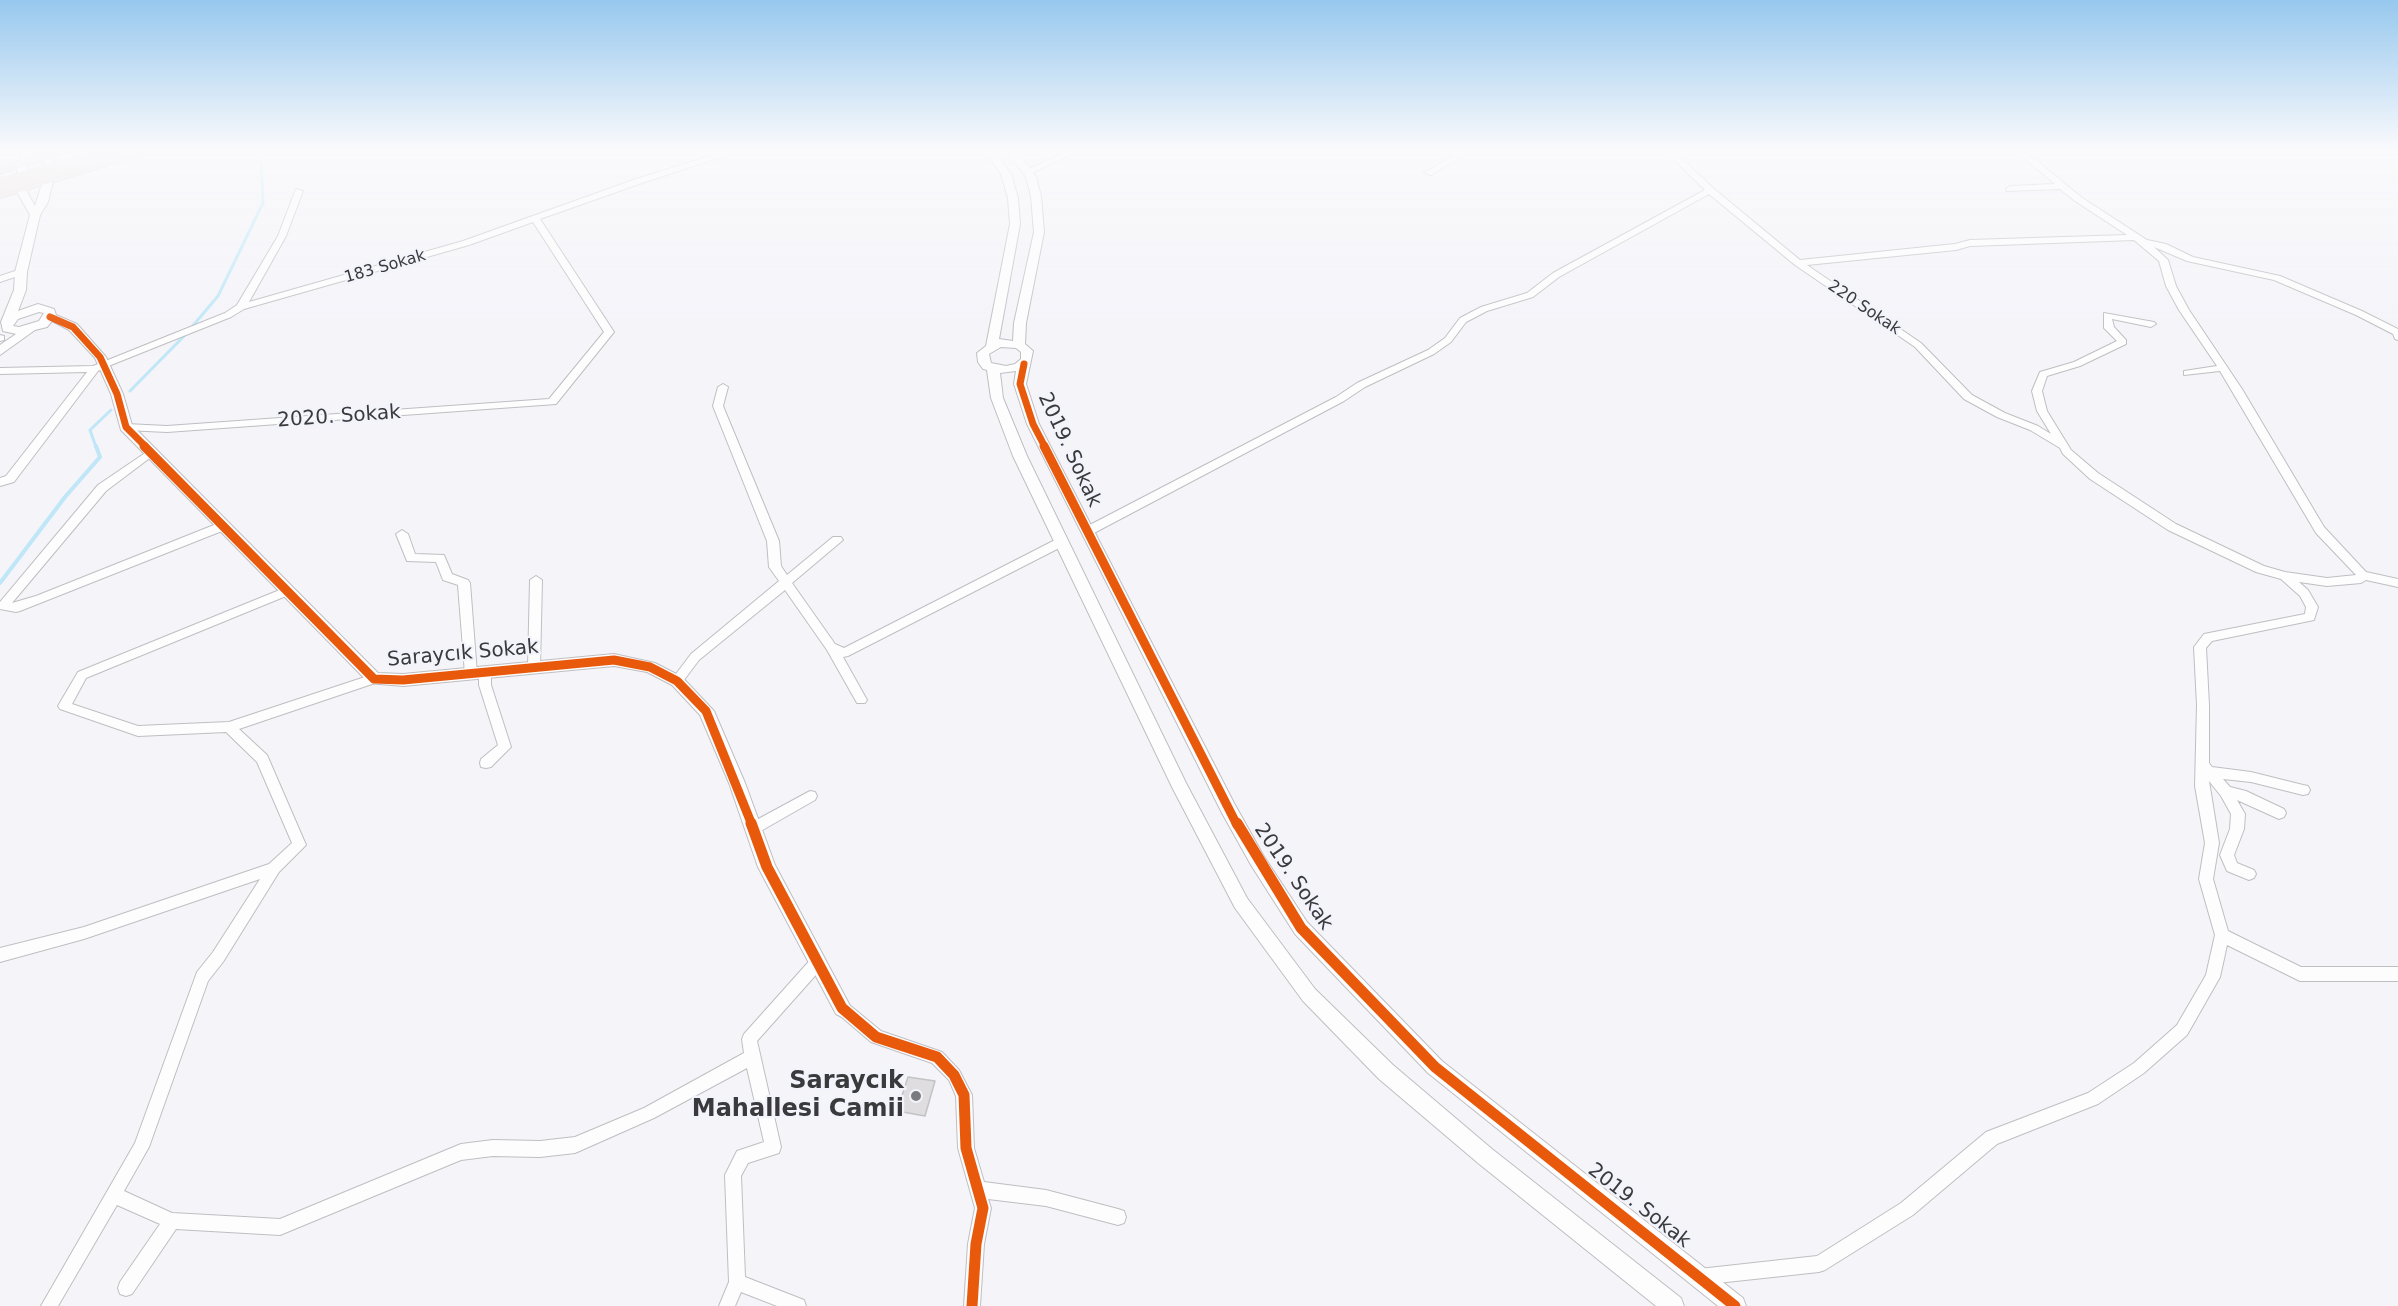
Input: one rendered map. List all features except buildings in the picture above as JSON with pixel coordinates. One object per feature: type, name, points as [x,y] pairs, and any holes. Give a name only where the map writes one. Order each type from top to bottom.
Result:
[{"type":"street","points":[[33,211],[35,215]]},
{"type":"street","points":[[4,333],[20,290],[21,272],[37,211]]},
{"type":"street","points":[[241,307],[282,236],[291,211]]},
{"type":"street","name":"183 Sokak","points":[[99,367],[228,315],[241,307],[390,266],[555,211]]},
{"type":"street","points":[[1013,211],[1014,225],[992,346],[982,358],[993,369],[1006,370],[1024,364]]},
{"type":"street","name":"2019. Sokak","points":[[1037,211],[1039,232],[1020,323],[1019,345],[1028,355],[1020,384],[1033,424],[1228,808],[1257,860],[1301,928],[1435,1067],[1735,1306]]},
{"type":"street","points":[[1088,531],[1340,399],[1361,385],[1431,352],[1448,340],[1462,320],[1484,309],[1530,295],[1556,275],[1672,211]]},
{"type":"street","name":"220 Sokak","points":[[1735,211],[1798,263],[1918,345],[1968,397],[2001,415],[2034,428],[2067,452]]},
{"type":"street","points":[[2097,211],[2163,260],[2171,286],[2184,310],[2223,368],[2320,530],[2362,575],[2398,583]]},
{"type":"street","name":"2020. Sokak","points":[[126,427],[167,429],[552,402],[609,332],[535,218]]},
{"type":"street","points":[[1798,263],[1956,247],[1970,243],[2139,240],[2163,246],[2190,259],[2277,278],[2359,313],[2397,332],[2398,337]]},
{"type":"street","points":[[0,279],[21,272]]},
{"type":"street","name":"Saraycık Sokak","points":[[20,290],[26,292],[44,313],[73,327],[100,357],[99,367],[117,394],[126,427],[374,679],[404,680],[614,660],[650,667],[677,681],[706,711],[767,867],[842,1008]]},
{"type":"street","points":[[4,333],[20,313],[44,313]]},
{"type":"street","points":[[0,351],[31,329],[44,313]]},
{"type":"street","points":[[2151,324],[2107,315],[2109,328],[2123,342],[2077,364],[2043,374],[2037,391],[2042,411],[2067,452],[2094,476],[2172,527],[2251,565],[2285,576],[2327,582],[2361,579],[2362,575]]},
{"type":"street","points":[[4,333],[31,329]]},
{"type":"street","points":[[992,346],[1006,342],[1019,345]]},
{"type":"street","points":[[0,371],[99,367]]},
{"type":"street","points":[[0,482],[10,479],[99,367]]},
{"type":"street","points":[[2187,373],[2223,368]]},
{"type":"street","points":[[993,369],[997,398],[1020,456],[1180,788],[1241,903],[1309,995],[1386,1072],[1485,1156],[1673,1306]]},
{"type":"street","points":[[723,387],[718,406],[773,541],[776,567],[831,647],[861,700]]},
{"type":"street","points":[[151,452],[102,488],[3,606],[16,608],[223,526]]},
{"type":"street","points":[[402,534],[411,558],[440,558],[447,577],[464,584],[478,673],[485,685],[505,747],[486,763]]},
{"type":"street","points":[[677,681],[695,657],[837,540]]},
{"type":"street","points":[[831,647],[844,653],[1061,542]]},
{"type":"street","points":[[1698,1277],[1819,1264],[1907,1209],[1992,1138],[2093,1099],[2139,1068],[2181,1030],[2213,977],[2222,935],[2205,879],[2212,843],[2202,786],[2206,769],[2200,647],[2208,637],[2310,617],[2312,607],[2304,593],[2285,576]]},
{"type":"street","points":[[534,667],[536,580]]},
{"type":"street","points":[[287,591],[82,675],[64,706],[138,731],[229,726],[374,679]]},
{"type":"street","points":[[49,1306],[141,1147],[202,978],[218,957],[274,868],[299,845],[262,759],[229,726]]},
{"type":"street","points":[[2206,769],[2303,790]]},
{"type":"street","points":[[2206,769],[2226,792],[2238,814],[2237,829],[2227,855],[2232,867],[2248,874]]},
{"type":"street","points":[[2226,792],[2241,795],[2279,813]]},
{"type":"street","points":[[753,828],[810,796]]},
{"type":"street","points":[[0,955],[84,933],[274,868]]},
{"type":"street","points":[[2222,935],[2300,974],[2398,974]]},
{"type":"street","points":[[727,1306],[737,1282],[733,1175],[743,1157],[773,1146],[748,1039],[817,963]]},
{"type":"street","points":[[842,1008],[876,1037],[926,1051],[938,1057],[950,1070],[964,1095],[966,1148],[983,1208],[976,1244],[972,1306]]},
{"type":"street","points":[[114,1195],[172,1221],[280,1227],[461,1152],[493,1148],[540,1149],[575,1145],[649,1113],[753,1057]]},
{"type":"street","points":[[977,1190],[1046,1198],[1118,1217]]},
{"type":"street","points":[[126,1288],[172,1221]]},
{"type":"street","points":[[737,1282],[798,1306]]},
{"type":"waterway","points":[[191,328],[218,296],[259,211]]},
{"type":"waterway","points":[[130,391],[186,334]]},
{"type":"waterway","points":[[96,447],[90,430],[111,410]]},
{"type":"waterway","points":[[0,583],[65,497],[100,457],[96,446]]},
{"type":"cycle path","points":[[50,317],[64,321],[73,327],[100,357],[117,394],[126,427],[374,679],[403,680],[614,660],[650,667],[677,681],[706,711],[737,783],[767,867],[842,1008],[876,1037],[937,1057],[954,1075],[964,1095],[966,1148],[983,1208],[976,1244],[972,1306]]},
{"type":"cycle path","points":[[1024,364],[1020,384],[1033,424],[1228,808],[1257,860],[1301,928],[1435,1067],[1735,1306]]},
{"type":"place","name":"Saraycık Mahallesi Camii","points":[[916,1096]]}]
